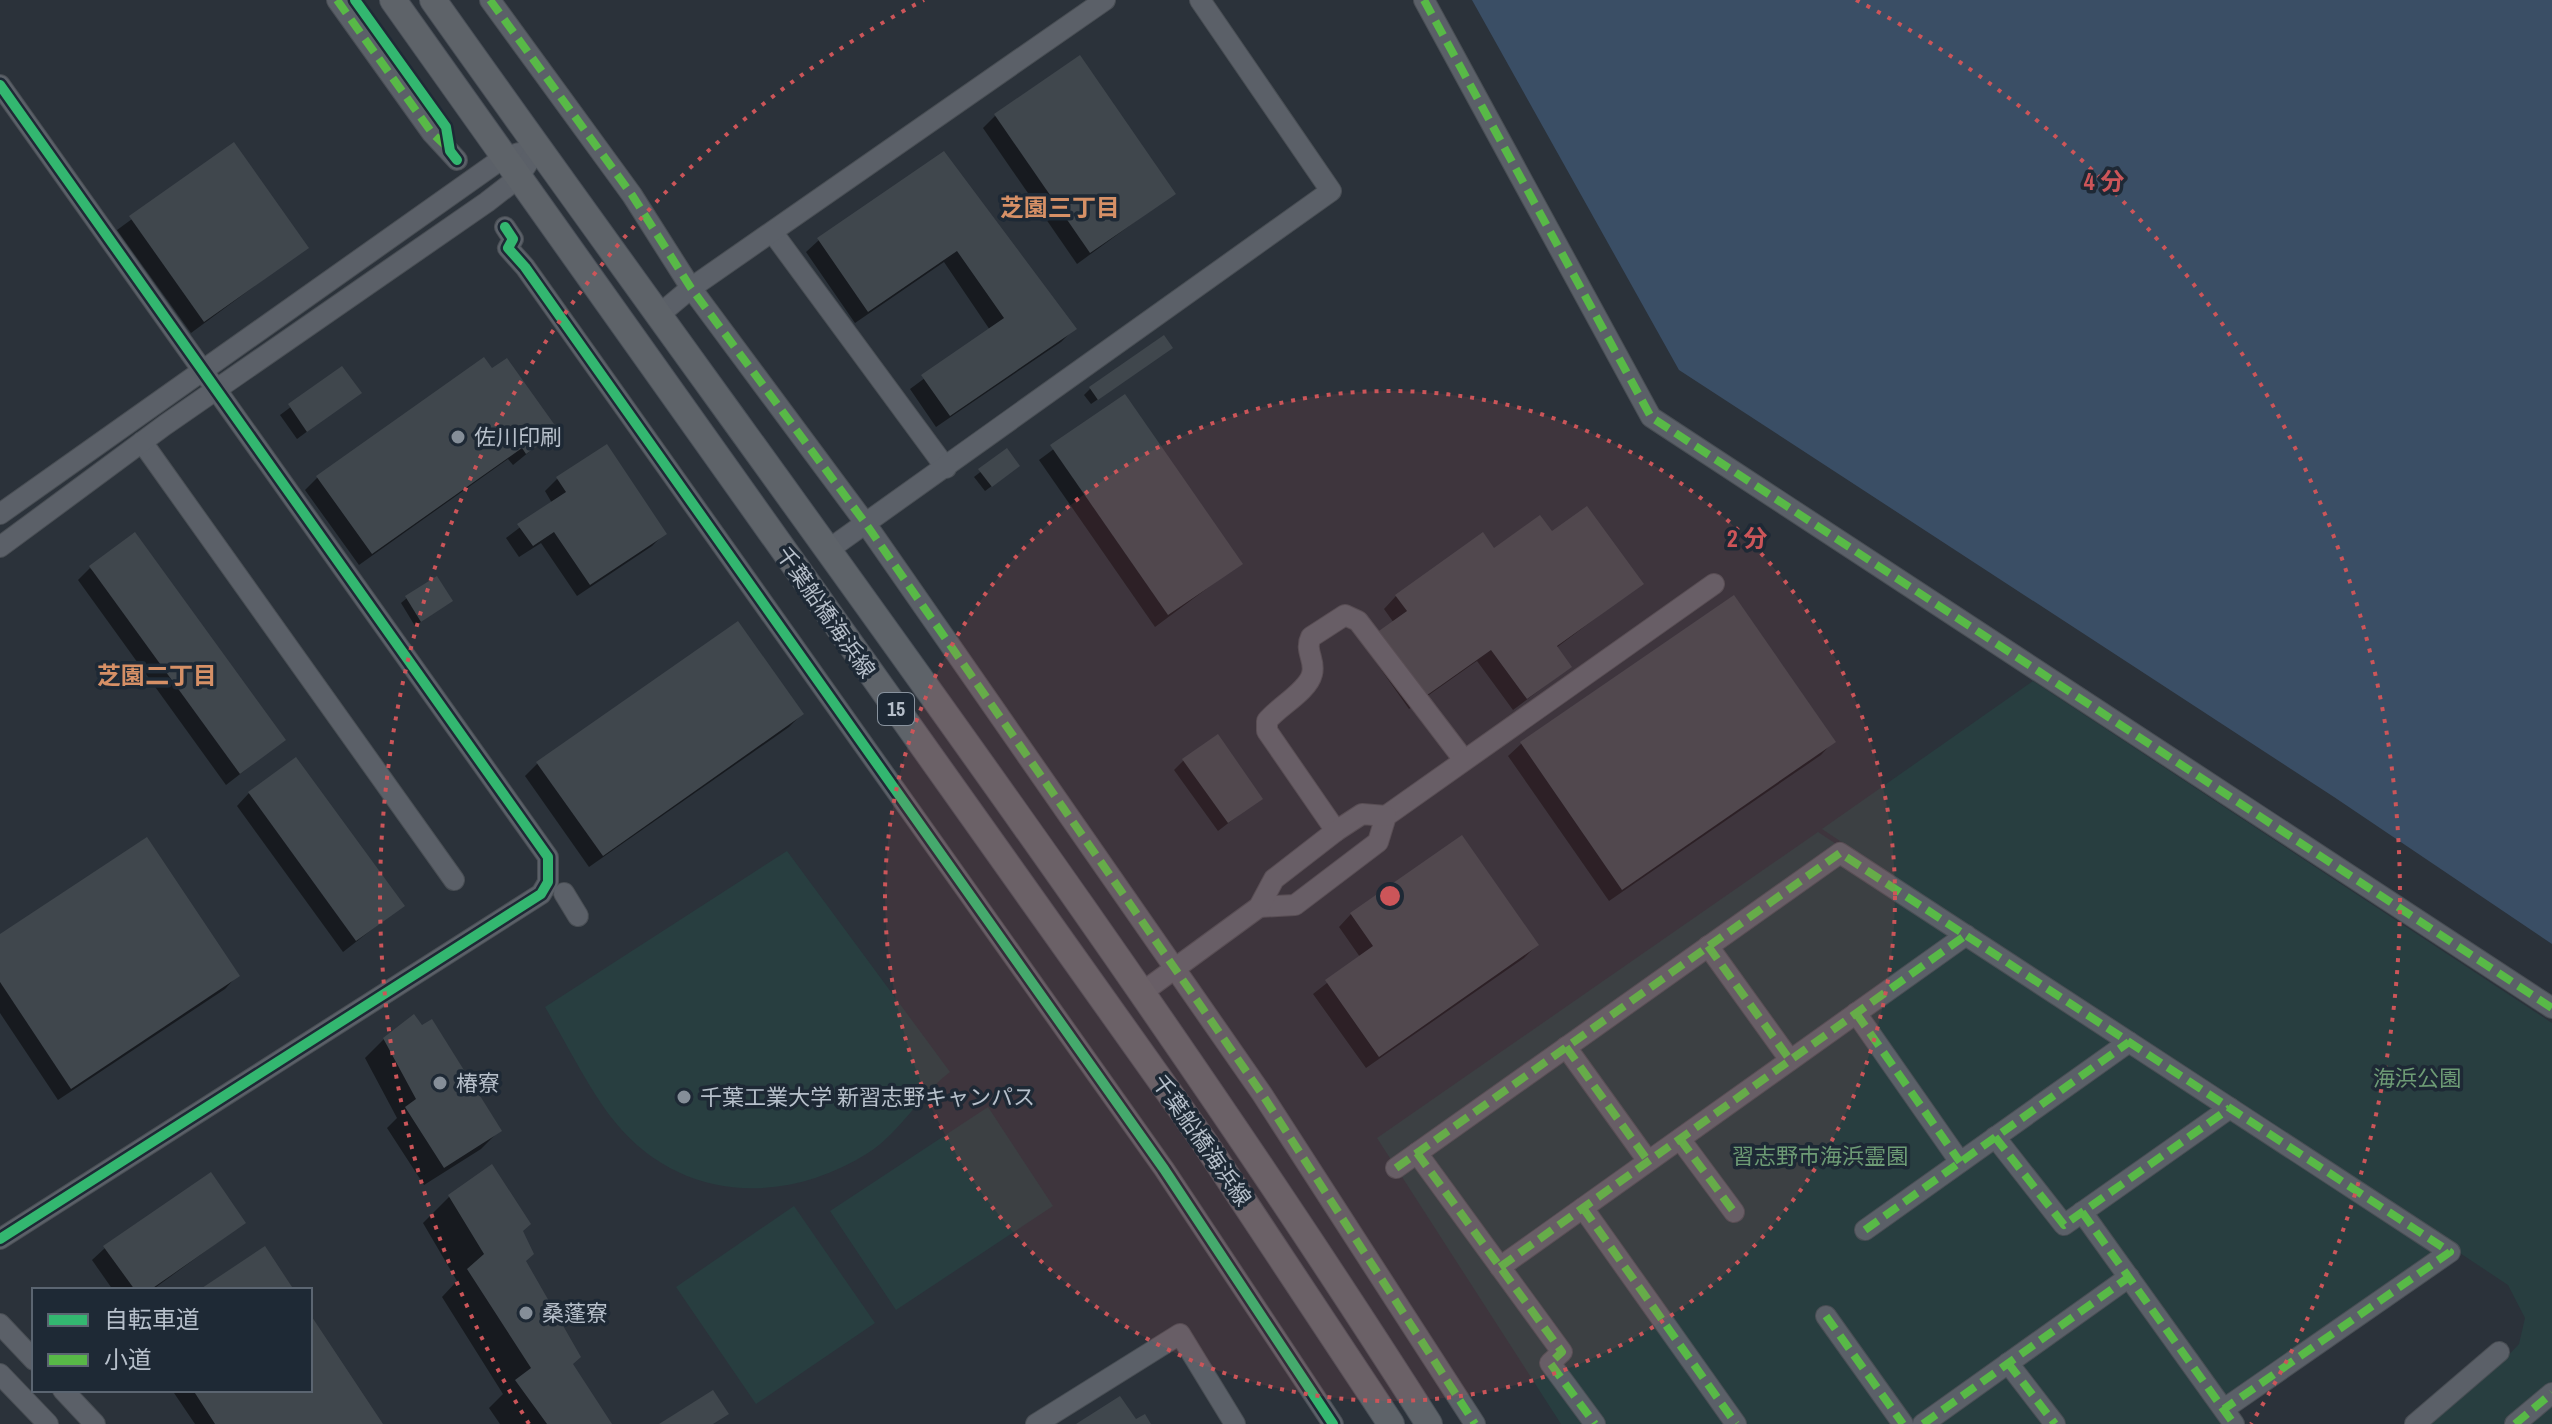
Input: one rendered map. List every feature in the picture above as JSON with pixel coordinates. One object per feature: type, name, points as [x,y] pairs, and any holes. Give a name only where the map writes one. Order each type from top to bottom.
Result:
[{"type":"main road","name":"千葉船橋海浜線","points":[[393,0],[1205,1143],[1391,1424]]},
{"type":"main road","name":"千葉船橋海浜線","points":[[433,0],[828,550],[1238,1132],[1429,1424]]},
{"type":"street","points":[[337,0],[432,133],[457,160]]},
{"type":"street","points":[[490,0],[632,195],[691,288],[866,524],[1262,1094],[1475,1424]]},
{"type":"street","points":[[660,314],[691,288],[1105,0]]},
{"type":"street","points":[[828,550],[1331,191],[1200,0]]},
{"type":"street","points":[[1424,0],[1651,417],[2552,1008]]},
{"type":"street","points":[[0,85],[548,857],[548,882],[541,894],[0,1239]]},
{"type":"street","points":[[0,547],[216,390],[538,147]]},
{"type":"street","points":[[0,514],[203,372],[510,168]]},
{"type":"street","points":[[505,227],[513,239],[508,248],[534,280],[1164,1169],[1333,1424]]},
{"type":"street","points":[[773,233],[946,468]]},
{"type":"street","points":[[142,442],[454,880]]},
{"type":"street","points":[[1259,907],[1295,905],[1378,842],[1386,816],[1714,584]]},
{"type":"street","points":[[1336,831],[1267,731],[1267,721],[1312,679],[1313,668],[1307,648],[1311,637],[1345,615],[1358,621],[1464,760]]},
{"type":"street","points":[[1140,994],[1259,907],[1274,879],[1336,831],[1362,814],[1386,816]]},
{"type":"street","points":[[1396,1168],[1840,853],[2450,1252],[2229,1416],[2082,1212]]},
{"type":"street","points":[[564,893],[578,916]]},
{"type":"street","points":[[1500,1267],[1966,935]]},
{"type":"street","points":[[1708,946],[1790,1060]]},
{"type":"street","points":[[1856,1013],[1960,1162]]},
{"type":"street","points":[[1865,1230],[2129,1042]]},
{"type":"street","points":[[1566,1047],[1648,1161]]},
{"type":"street","points":[[1995,1137],[2064,1225],[2230,1108]]},
{"type":"street","points":[[1680,1139],[1734,1212]]},
{"type":"street","points":[[1417,1153],[1562,1352],[1550,1363],[1595,1424]]},
{"type":"street","points":[[1583,1208],[1736,1424]]},
{"type":"street","points":[[1923,1424],[2129,1277]]},
{"type":"street","points":[[1826,1316],[1903,1424]]},
{"type":"street","points":[[0,1324],[32,1358]]},
{"type":"street","points":[[1036,1424],[1180,1334],[1235,1424]]},
{"type":"street","points":[[2415,1424],[2499,1352]]},
{"type":"street","points":[[2008,1363],[2055,1424]]},
{"type":"street","points":[[0,1374],[48,1424]]},
{"type":"street","points":[[65,1392],[95,1424]]},
{"type":"street","points":[[2515,1424],[2552,1393]]},
{"type":"green space","name":"海浜公園","points":[[2033,681],[2552,1023],[2552,1424],[2425,1424],[2502,1362],[2519,1344],[2525,1318],[2508,1285],[1822,829]]},
{"type":"green space","name":"習志野市海浜霊園","points":[[1818,832],[2455,1252],[2219,1417],[2223,1424],[1561,1424],[1377,1138]]},
{"type":"green space","points":[[787,851],[950,1072],[880,1144],[836,1170],[802,1182],[768,1188],[734,1187],[701,1181],[670,1168],[641,1148],[615,1122],[545,1007]]},
{"type":"green space","points":[[988,1107],[1053,1206],[896,1310],[830,1211]]},
{"type":"green space","points":[[794,1206],[875,1323],[756,1404],[676,1287]]},
{"type":"water","points":[[1472,0],[2552,0],[2552,944],[2334,797],[1679,370]]},
{"type":"building","points":[[1080,55],[1176,194],[1090,253],[994,114]]},
{"type":"building","points":[[234,142],[309,248],[204,322],[129,216]]},
{"type":"building","points":[[944,151],[1077,329],[950,416],[921,375],[1004,318],[957,251],[868,312],[817,238]]},
{"type":"building","points":[[1164,335],[1173,348],[1098,400],[1089,387]]},
{"type":"building","points":[[484,357],[492,368],[507,358],[559,431],[526,454],[522,448],[372,554],[316,476]]},
{"type":"building","points":[[342,366],[362,393],[307,432],[288,404]]},
{"type":"building","points":[[1125,394],[1243,564],[1168,615],[1050,445]]},
{"type":"building","points":[[607,444],[667,534],[590,585],[554,532],[533,546],[517,524],[566,492],[556,477]]},
{"type":"building","points":[[1007,448],[1020,466],[992,487],[978,469]]},
{"type":"building","points":[[1587,506],[1644,584],[1557,646],[1572,667],[1527,699],[1491,650],[1423,698],[1376,633],[1407,611],[1395,595],[1483,532],[1494,548],[1540,515],[1552,531]]},
{"type":"building","points":[[135,532],[286,740],[240,774],[89,566]]},
{"type":"building","points":[[437,576],[453,601],[421,622],[405,596]]},
{"type":"building","points":[[1734,595],[1836,742],[1622,890],[1520,742]]},
{"type":"building","points":[[738,621],[804,714],[603,856],[536,762]]},
{"type":"building","points":[[1218,734],[1263,799],[1228,823],[1182,759]]},
{"type":"building","points":[[296,757],[405,906],[356,941],[248,792]]},
{"type":"building","points":[[1462,835],[1539,945],[1379,1057],[1325,980],[1373,946],[1350,913]]},
{"type":"building","points":[[147,837],[240,976],[71,1089],[0,982],[0,934]]},
{"type":"building","name":"椿寮","points":[[414,1014],[422,1025],[432,1019],[502,1131],[444,1168],[405,1107],[416,1099],[383,1038]]},
{"type":"building","name":"桑蓬寮","points":[[492,1164],[531,1224],[523,1231],[534,1254],[526,1261],[581,1357],[573,1364],[612,1424],[547,1424],[515,1380],[531,1368],[467,1269],[484,1254],[448,1195]]},
{"type":"building","points":[[211,1172],[246,1223],[153,1288],[134,1288],[103,1246]]},
{"type":"building","points":[[265,1246],[293,1288],[202,1288]]},
{"type":"building","points":[[312,1317],[383,1424],[215,1424],[194,1392],[312,1392]]},
{"type":"building","points":[[713,1390],[729,1414],[713,1424],[659,1424]]},
{"type":"building","points":[[1120,1396],[1136,1419],[1145,1414],[1151,1424],[1076,1424]]},
{"type":"marked path","points":[[337,0],[432,133],[447,147]]},
{"type":"marked path","points":[[490,0],[632,195],[691,288],[866,524],[1262,1094],[1475,1424]]},
{"type":"marked path","points":[[1424,0],[1651,417],[2552,1008]]},
{"type":"marked path","points":[[1396,1168],[1840,853],[2450,1252],[2224,1409]]},
{"type":"marked path","points":[[1500,1267],[1966,935]]},
{"type":"marked path","points":[[1708,946],[1790,1060]]},
{"type":"marked path","points":[[1856,1013],[1960,1162]]},
{"type":"marked path","points":[[1865,1230],[2129,1042]]},
{"type":"marked path","points":[[1566,1047],[1648,1161]]},
{"type":"marked path","points":[[1995,1137],[2064,1225],[2230,1108]]},
{"type":"marked path","points":[[1680,1139],[1734,1212]]},
{"type":"marked path","points":[[1417,1153],[1562,1352],[1550,1363],[1595,1424]]},
{"type":"marked path","points":[[1583,1208],[1736,1424]]},
{"type":"marked path","points":[[2082,1212],[2234,1424]]},
{"type":"marked path","points":[[1923,1424],[2129,1277]]},
{"type":"marked path","points":[[1826,1316],[1903,1424]]},
{"type":"marked path","points":[[2008,1363],[2055,1424]]},
{"type":"marked path","points":[[2515,1424],[2552,1393]]},
{"type":"cycle path","points":[[355,0],[446,127],[450,151],[457,160]]},
{"type":"cycle path","points":[[0,85],[548,857],[548,882],[541,894],[0,1239]]},
{"type":"cycle path","points":[[505,227],[513,239],[508,248],[525,267],[1164,1169],[1333,1424]]},
{"type":"place","name":"佐川印刷","points":[[458,437]]},
{"type":"place","name":"椿寮","points":[[440,1083]]},
{"type":"place","name":"千葉工業大学 新習志野キャンパス","points":[[684,1097]]},
{"type":"place","name":"桑蓬寮","points":[[526,1313]]},
{"type":"district","name":"芝園三丁目","points":[[1060,208]]},
{"type":"district","name":"芝園二丁目","points":[[157,676]]}]
